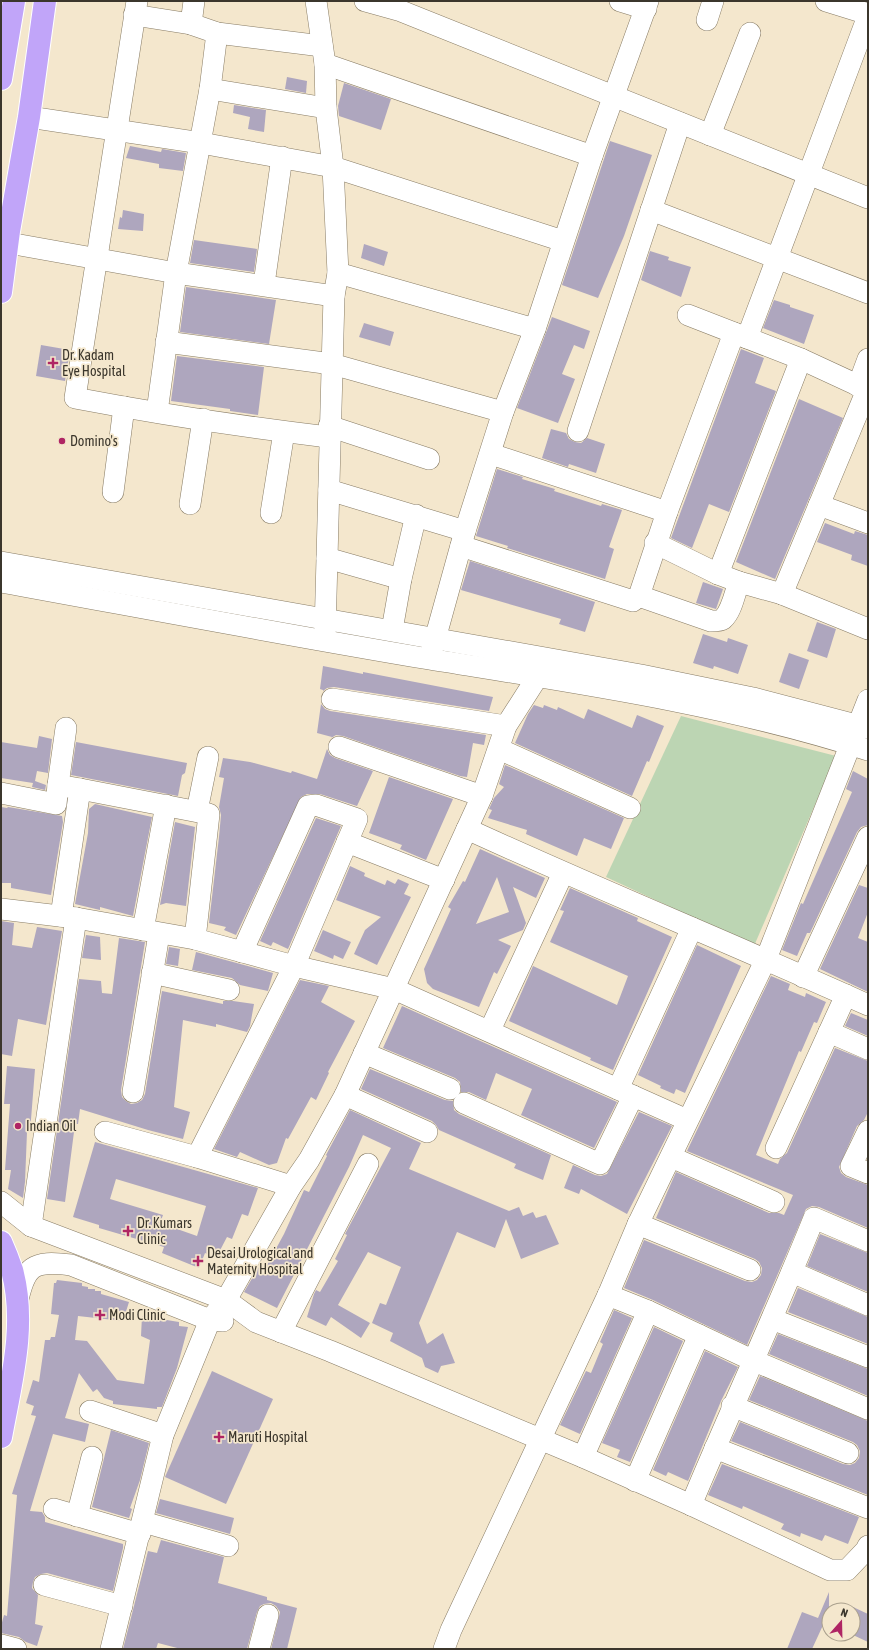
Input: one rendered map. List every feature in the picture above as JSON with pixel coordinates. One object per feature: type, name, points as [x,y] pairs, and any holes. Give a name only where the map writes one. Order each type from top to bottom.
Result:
[{"type":"highway","points":[[1,80],[14,1]]},
{"type":"highway","points":[[1,292],[9,243],[9,231],[29,117],[45,1]]},
{"type":"highway","points":[[1,1242],[12,1271],[17,1304],[18,1342],[6,1390],[1,1436]]},
{"type":"street","points":[[191,24],[194,1]]},
{"type":"street","points":[[316,1],[323,55],[326,108],[333,167],[338,273],[334,296],[324,641]]},
{"type":"street","points":[[365,1],[401,11],[868,198]]},
{"type":"street","points":[[429,658],[436,638],[463,538],[491,454],[503,412],[535,329],[592,156],[647,5],[620,1]]},
{"type":"street","points":[[329,490],[416,515],[463,538],[633,600],[639,596],[655,543],[667,512],[741,336],[777,257],[868,15],[826,1]]},
{"type":"street","points":[[429,459],[329,431],[284,432],[75,398],[135,8],[191,24],[217,34],[323,55],[592,156]]},
{"type":"street","points":[[710,135],[750,33]]},
{"type":"street","points":[[157,412],[176,272],[210,89],[217,34]]},
{"type":"street","points":[[210,89],[326,108]]},
{"type":"street","points":[[29,117],[200,143],[333,167],[563,241]]},
{"type":"street","points":[[578,431],[680,123]]},
{"type":"street","points":[[264,284],[282,157]]},
{"type":"street","points":[[651,210],[868,293]]},
{"type":"street","points":[[9,243],[176,272],[264,284],[334,296]]},
{"type":"street","points":[[338,273],[535,329]]},
{"type":"street","points":[[688,315],[801,359],[864,389]]},
{"type":"street","points":[[166,342],[332,364],[503,412]]},
{"type":"street","points":[[718,574],[801,359]]},
{"type":"street","points":[[782,594],[819,505],[864,389],[868,359]]},
{"type":"street","points":[[113,492],[124,407]]},
{"type":"street","points":[[190,504],[204,419]]},
{"type":"street","points":[[271,514],[284,432]]},
{"type":"street","points":[[491,454],[667,512]]},
{"type":"street","points":[[819,505],[868,523]]},
{"type":"street","points":[[392,630],[401,579],[416,515]]},
{"type":"street","points":[[655,543],[718,574],[739,582],[782,594],[868,629]]},
{"type":"street","points":[[327,558],[401,579]]},
{"type":"street","points":[[1,562],[641,674],[752,698],[863,726]]},
{"type":"street","points":[[1,582],[324,641],[646,695],[797,728],[859,748]]},
{"type":"street","points":[[639,596],[711,621],[718,621],[724,618],[728,611],[739,582]]},
{"type":"street","points":[[111,1649],[142,1528],[163,1435],[210,1320],[226,1300],[290,1186],[309,1160],[345,1095],[482,796],[506,726],[538,676]]},
{"type":"street","points":[[332,699],[506,726]]},
{"type":"street","points":[[444,1649],[451,1630],[608,1295],[638,1224],[766,959],[859,748],[868,700]]},
{"type":"street","points":[[1,794],[56,804],[66,728]]},
{"type":"street","points":[[338,747],[482,796]]},
{"type":"street","points":[[499,749],[630,808]]},
{"type":"street","points":[[197,811],[208,757]]},
{"type":"street","points":[[58,785],[209,814],[196,940]]},
{"type":"street","points":[[31,1226],[68,917],[80,789]]},
{"type":"street","points":[[133,1092],[152,973],[151,932],[166,805]]},
{"type":"street","points":[[197,1157],[294,966],[357,819],[316,805],[308,806],[242,952]]},
{"type":"street","points":[[467,829],[563,873],[766,959],[868,1005]]},
{"type":"street","points":[[803,976],[868,836]]},
{"type":"street","points":[[347,842],[444,880]]},
{"type":"street","points":[[490,1030],[563,873]]},
{"type":"street","points":[[1,910],[68,917],[196,940],[294,966],[394,989],[490,1030],[687,1120]]},
{"type":"street","points":[[364,1053],[600,1164],[625,1092],[692,928]]},
{"type":"street","points":[[152,973],[229,990]]},
{"type":"street","points":[[776,1148],[846,996]]},
{"type":"street","points":[[829,1032],[868,1049]]},
{"type":"street","points":[[345,1095],[427,1132]]},
{"type":"street","points":[[868,1131],[851,1166],[868,1173]]},
{"type":"street","points":[[105,1132],[197,1157],[290,1186]]},
{"type":"street","points":[[671,1157],[774,1202]]},
{"type":"street","points":[[281,1332],[368,1164]]},
{"type":"street","points":[[1,1202],[31,1226],[226,1300],[256,1322],[583,1457],[635,1482],[691,1505],[830,1570],[847,1570],[868,1546]]},
{"type":"street","points":[[691,1505],[732,1406],[772,1319],[814,1218],[868,1241]]},
{"type":"street","points":[[638,1224],[750,1270]]},
{"type":"street","points":[[17,1304],[24,1278],[30,1269],[39,1265],[56,1263],[71,1265],[210,1320],[256,1322]]},
{"type":"street","points":[[792,1272],[868,1305]]},
{"type":"street","points":[[608,1295],[648,1311],[752,1360],[868,1409]]},
{"type":"street","points":[[583,1457],[648,1311]]},
{"type":"street","points":[[772,1319],[868,1357]]},
{"type":"street","points":[[635,1482],[699,1335]]},
{"type":"street","points":[[732,1406],[848,1453]]},
{"type":"street","points":[[90,1411],[163,1435]]},
{"type":"street","points":[[715,1448],[868,1508]]},
{"type":"street","points":[[77,1516],[92,1457]]},
{"type":"street","points":[[54,1509],[77,1516],[228,1546]]},
{"type":"street","points":[[44,1585],[122,1606]]},
{"type":"street","points":[[259,1649],[268,1615]]},
{"type":"street","points":[[1,1645],[16,1649]]},
{"type":"green space","points":[[681,716],[836,756],[754,946],[606,877]]},
{"type":"building","points":[[287,77],[307,81],[306,93],[285,89]]},
{"type":"building","points":[[344,83],[391,99],[381,130],[339,116],[338,106]]},
{"type":"building","points":[[234,105],[266,110],[264,132],[248,129],[250,117],[233,113]]},
{"type":"building","points":[[610,141],[652,155],[624,236],[598,298],[562,285]]},
{"type":"building","points":[[130,146],[161,152],[162,149],[186,153],[183,171],[159,168],[159,164],[126,158]]},
{"type":"building","points":[[123,210],[144,214],[143,231],[118,229]]},
{"type":"building","points":[[194,240],[257,249],[254,272],[190,263]]},
{"type":"building","points":[[364,244],[388,252],[384,266],[361,258]]},
{"type":"building","points":[[650,251],[669,257],[668,260],[691,267],[681,297],[641,280]]},
{"type":"building","points":[[186,287],[276,300],[269,344],[180,332]]},
{"type":"building","points":[[774,300],[814,315],[804,344],[763,328]]},
{"type":"building","points":[[552,317],[590,331],[584,349],[574,345],[562,374],[575,379],[558,423],[517,408]]},
{"type":"building","points":[[364,323],[394,332],[390,346],[359,337]]},
{"type":"building","points":[[41,345],[70,350],[65,381],[36,376]]},
{"type":"building","points":[[741,349],[764,358],[755,383],[776,391],[729,512],[709,504],[692,548],[671,538]]},
{"type":"building","points":[[177,356],[264,367],[258,415],[230,411],[230,409],[171,401]]},
{"type":"building","points":[[799,399],[843,418],[775,579],[736,562]]},
{"type":"building","points":[[551,429],[566,433],[569,439],[575,442],[581,443],[587,438],[605,444],[596,473],[569,464],[568,467],[542,458]]},
{"type":"building","points":[[497,469],[523,477],[522,479],[555,489],[554,491],[601,506],[602,504],[622,510],[609,547],[614,549],[605,579],[507,548],[508,546],[476,536]]},
{"type":"building","points":[[825,523],[854,534],[855,531],[868,535],[868,566],[851,560],[852,555],[817,542]]},
{"type":"building","points":[[470,561],[595,602],[585,632],[559,624],[561,619],[461,590]]},
{"type":"building","points":[[703,582],[723,589],[716,609],[696,603]]},
{"type":"building","points":[[817,622],[836,629],[827,658],[807,651]]},
{"type":"building","points":[[703,634],[727,642],[728,638],[748,645],[738,674],[714,666],[713,669],[693,663]]},
{"type":"building","points":[[789,653],[809,660],[799,689],[779,682]]},
{"type":"building","points":[[323,666],[363,674],[363,672],[493,697],[489,711],[334,687],[327,688],[323,691],[320,689]]},
{"type":"building","points":[[321,704],[325,709],[330,711],[486,735],[484,745],[473,743],[467,777],[460,776],[343,736],[336,735],[331,738],[332,737],[317,733]]},
{"type":"building","points":[[534,705],[543,708],[544,705],[557,710],[558,707],[584,719],[588,709],[632,728],[637,715],[664,726],[649,762],[647,761],[632,796],[515,743],[528,714]]},
{"type":"building","points":[[39,736],[52,739],[48,773],[37,771],[35,781],[46,785],[45,790],[32,787],[33,783],[1,778],[1,742],[37,748]]},
{"type":"building","points":[[76,742],[187,763],[185,773],[182,775],[178,796],[71,775]]},
{"type":"building","points":[[327,749],[330,755],[335,758],[373,771],[357,806],[320,794],[307,794],[301,797],[236,935],[224,930],[226,927],[209,923],[221,815],[219,807],[224,778],[219,777],[223,758],[250,762],[291,773],[292,771],[317,779]]},
{"type":"building","points":[[505,765],[624,818],[611,849],[584,838],[577,856],[526,834],[527,830],[488,818],[492,810],[489,809],[494,798],[504,787],[499,784]]},
{"type":"building","points":[[853,771],[868,779],[868,825],[861,827],[857,832],[810,933],[807,933],[797,956],[782,950],[801,903],[803,904],[852,792],[846,789]]},
{"type":"building","points":[[389,777],[453,799],[426,860],[400,849],[402,845],[369,833]]},
{"type":"building","points":[[95,804],[152,817],[133,916],[100,907],[100,910],[75,904],[88,833],[89,809]]},
{"type":"building","points":[[1,807],[62,816],[63,822],[51,895],[11,888],[11,883],[1,883]]},
{"type":"building","points":[[316,818],[341,826],[288,949],[273,942],[271,946],[260,941]]},
{"type":"building","points":[[175,822],[195,827],[186,906],[166,903],[160,905]]},
{"type":"building","points":[[480,849],[545,878],[536,898],[513,887],[526,923],[523,930],[498,940],[511,946],[497,974],[494,972],[479,1007],[433,989],[427,983],[424,969],[451,909],[448,907],[463,881],[465,882]],"holes":[[[497,877],[509,912],[476,924]]]},
{"type":"building","points":[[350,866],[365,873],[364,876],[385,885],[387,880],[395,884],[398,879],[409,884],[404,894],[411,897],[377,965],[354,954],[365,930],[381,917],[336,900]]},
{"type":"building","points":[[859,885],[868,888],[868,912],[858,938],[868,942],[868,992],[820,969]]},
{"type":"building","points":[[570,888],[638,918],[637,921],[672,937],[613,1070],[590,1060],[591,1058],[509,1021],[533,966],[617,1005],[628,976],[550,942],[564,911],[560,910]]},
{"type":"building","points":[[1,921],[14,923],[12,945],[32,948],[37,927],[62,931],[46,1025],[18,1019],[12,1056],[1,1054]]},
{"type":"building","points":[[323,930],[351,942],[343,959],[334,955],[333,959],[314,951]]},
{"type":"building","points":[[86,935],[100,937],[101,960],[82,958]]},
{"type":"building","points":[[119,938],[145,942],[121,1090],[122,1097],[126,1101],[131,1104],[137,1103],[142,1100],[145,1094],[162,991],[223,1004],[223,1001],[233,1001],[254,1004],[250,1026],[247,1032],[216,1024],[216,1027],[183,1020],[174,1107],[190,1112],[183,1139],[80,1109],[78,1124],[75,1124],[65,1202],[47,1199],[79,979],[101,981],[102,993],[112,994]]},
{"type":"building","points":[[697,945],[741,966],[685,1093],[676,1089],[674,1094],[660,1088],[661,1086],[638,1075]]},
{"type":"building","points":[[169,947],[180,949],[178,966],[166,964]]},
{"type":"building","points":[[196,952],[273,973],[268,991],[240,985],[232,978],[192,970]]},
{"type":"building","points":[[771,976],[790,984],[788,990],[805,997],[806,993],[826,1002],[817,1023],[814,1022],[801,1052],[799,1051],[756,1155],[778,1164],[780,1159],[787,1153],[835,1048],[868,1061],[868,1112],[864,1120],[857,1126],[839,1167],[841,1173],[846,1177],[868,1185],[868,1228],[819,1207],[812,1206],[806,1209],[747,1345],[653,1300],[624,1288],[644,1240],[745,1281],[752,1282],[757,1280],[761,1275],[762,1268],[759,1262],[755,1259],[656,1218],[676,1172],[769,1213],[779,1213],[784,1215],[793,1195],[687,1151]]},
{"type":"building","points":[[300,980],[329,986],[321,1002],[355,1021],[328,1072],[329,1073],[316,1100],[311,1097],[288,1139],[286,1138],[277,1163],[269,1165],[240,1152],[237,1157],[214,1149]]},
{"type":"building","points":[[402,1006],[617,1102],[594,1148],[521,1115],[532,1089],[496,1073],[486,1100],[469,1092],[461,1092],[460,1082],[455,1078],[383,1048]]},
{"type":"building","points":[[851,1013],[868,1020],[868,1036],[845,1026]]},
{"type":"building","points":[[7,1066],[35,1069],[30,1132],[27,1132],[23,1198],[8,1189],[11,1170],[5,1170],[10,1104],[4,1104]]},
{"type":"building","points":[[370,1069],[445,1100],[453,1101],[454,1110],[459,1114],[551,1155],[543,1180],[514,1168],[516,1164],[439,1130],[432,1121],[361,1089]]},
{"type":"building","points":[[350,1110],[421,1143],[409,1169],[509,1211],[519,1207],[523,1216],[533,1212],[536,1218],[546,1215],[559,1244],[521,1259],[506,1219],[495,1248],[457,1232],[419,1323],[427,1344],[443,1333],[455,1363],[441,1366],[438,1373],[425,1367],[422,1358],[390,1341],[393,1333],[372,1323],[380,1303],[386,1305],[401,1267],[368,1252],[338,1305],[370,1323],[361,1338],[331,1317],[326,1326],[307,1317],[314,1294],[316,1290],[320,1292],[338,1261],[335,1259],[347,1235],[345,1234],[391,1148],[363,1135],[349,1167],[277,1308],[244,1292],[260,1265],[266,1267],[284,1234],[304,1190],[309,1192],[327,1156],[326,1155]]},
{"type":"building","points":[[639,1112],[672,1126],[627,1214],[581,1189],[579,1194],[564,1188],[573,1165],[595,1175],[601,1176],[607,1174]]},
{"type":"building","points":[[95,1142],[258,1188],[248,1216],[242,1214],[232,1239],[227,1237],[216,1258],[205,1253],[199,1268],[162,1253],[164,1247],[99,1228],[99,1225],[73,1217]],"holes":[[[116,1179],[206,1206],[197,1236],[160,1223],[163,1215],[110,1199]]]},
{"type":"building","points":[[820,1234],[868,1253],[868,1292],[807,1266]]},
{"type":"building","points":[[57,1280],[82,1283],[82,1286],[88,1287],[88,1289],[95,1289],[95,1291],[101,1291],[101,1294],[129,1302],[123,1321],[78,1316],[75,1340],[87,1341],[117,1380],[144,1384],[150,1340],[141,1336],[142,1316],[179,1322],[179,1326],[188,1327],[177,1368],[162,1407],[157,1407],[157,1409],[113,1404],[113,1401],[104,1398],[97,1389],[93,1392],[79,1373],[65,1418],[89,1424],[85,1442],[53,1434],[30,1511],[42,1512],[45,1517],[45,1522],[123,1544],[123,1548],[113,1591],[47,1573],[35,1577],[32,1588],[38,1595],[35,1624],[43,1626],[37,1646],[26,1642],[19,1637],[1,1633],[1,1626],[4,1615],[7,1616],[17,1495],[12,1494],[36,1416],[31,1415],[34,1406],[26,1403],[33,1380],[39,1382],[45,1340],[50,1340],[51,1337],[55,1337],[59,1315],[51,1314],[54,1283],[56,1283]]},
{"type":"building","points":[[798,1288],[868,1317],[868,1344],[788,1312]]},
{"type":"building","points":[[614,1310],[632,1318],[580,1434],[560,1425],[586,1371],[591,1373],[603,1344],[600,1342]]},
{"type":"building","points":[[654,1327],[683,1341],[630,1462],[617,1457],[620,1450],[602,1443]]},
{"type":"building","points":[[778,1334],[868,1369],[868,1396],[769,1354]]},
{"type":"building","points":[[705,1351],[738,1367],[721,1401],[688,1481],[668,1472],[666,1476],[653,1470]]},
{"type":"building","points":[[212,1371],[273,1399],[226,1504],[165,1477]]},
{"type":"building","points":[[760,1376],[868,1421],[868,1495],[731,1441],[740,1422],[843,1464],[850,1465],[855,1463],[859,1458],[860,1451],[857,1445],[853,1442],[749,1400]]},
{"type":"building","points":[[111,1430],[149,1443],[140,1480],[130,1508],[132,1509],[129,1518],[92,1507]]},
{"type":"building","points":[[722,1464],[859,1517],[848,1544],[825,1535],[822,1541],[801,1533],[800,1537],[781,1529],[784,1524],[743,1506],[742,1509],[708,1495]]},
{"type":"building","points":[[160,1499],[234,1518],[230,1534],[156,1513]]},
{"type":"building","points":[[161,1540],[224,1557],[218,1583],[267,1597],[267,1600],[297,1608],[287,1649],[271,1649],[280,1612],[276,1606],[271,1603],[260,1606],[247,1649],[181,1649],[158,1643],[156,1649],[123,1649],[148,1551],[157,1553]]},
{"type":"building","points":[[829,1592],[829,1602],[825,1602]]},
{"type":"building","points":[[821,1611],[821,1630],[812,1649],[787,1649],[802,1612],[818,1618]]},
{"type":"building","points":[[861,1611],[868,1614],[868,1642],[861,1639]]},
{"type":"place","name":"Dr. Kadam Eye Hospital","points":[[53,363]]},
{"type":"place","name":"Domino's","points":[[62,441]]},
{"type":"place","name":"Indian Oil","points":[[18,1126]]},
{"type":"place","name":"Dr. Kumars Clinic","points":[[128,1231]]},
{"type":"place","name":"Desai Urological and Maternity Hospital","points":[[198,1261]]},
{"type":"place","name":"Modi Clinic","points":[[100,1315]]},
{"type":"place","name":"Maruti Hospital","points":[[219,1437]]}]
